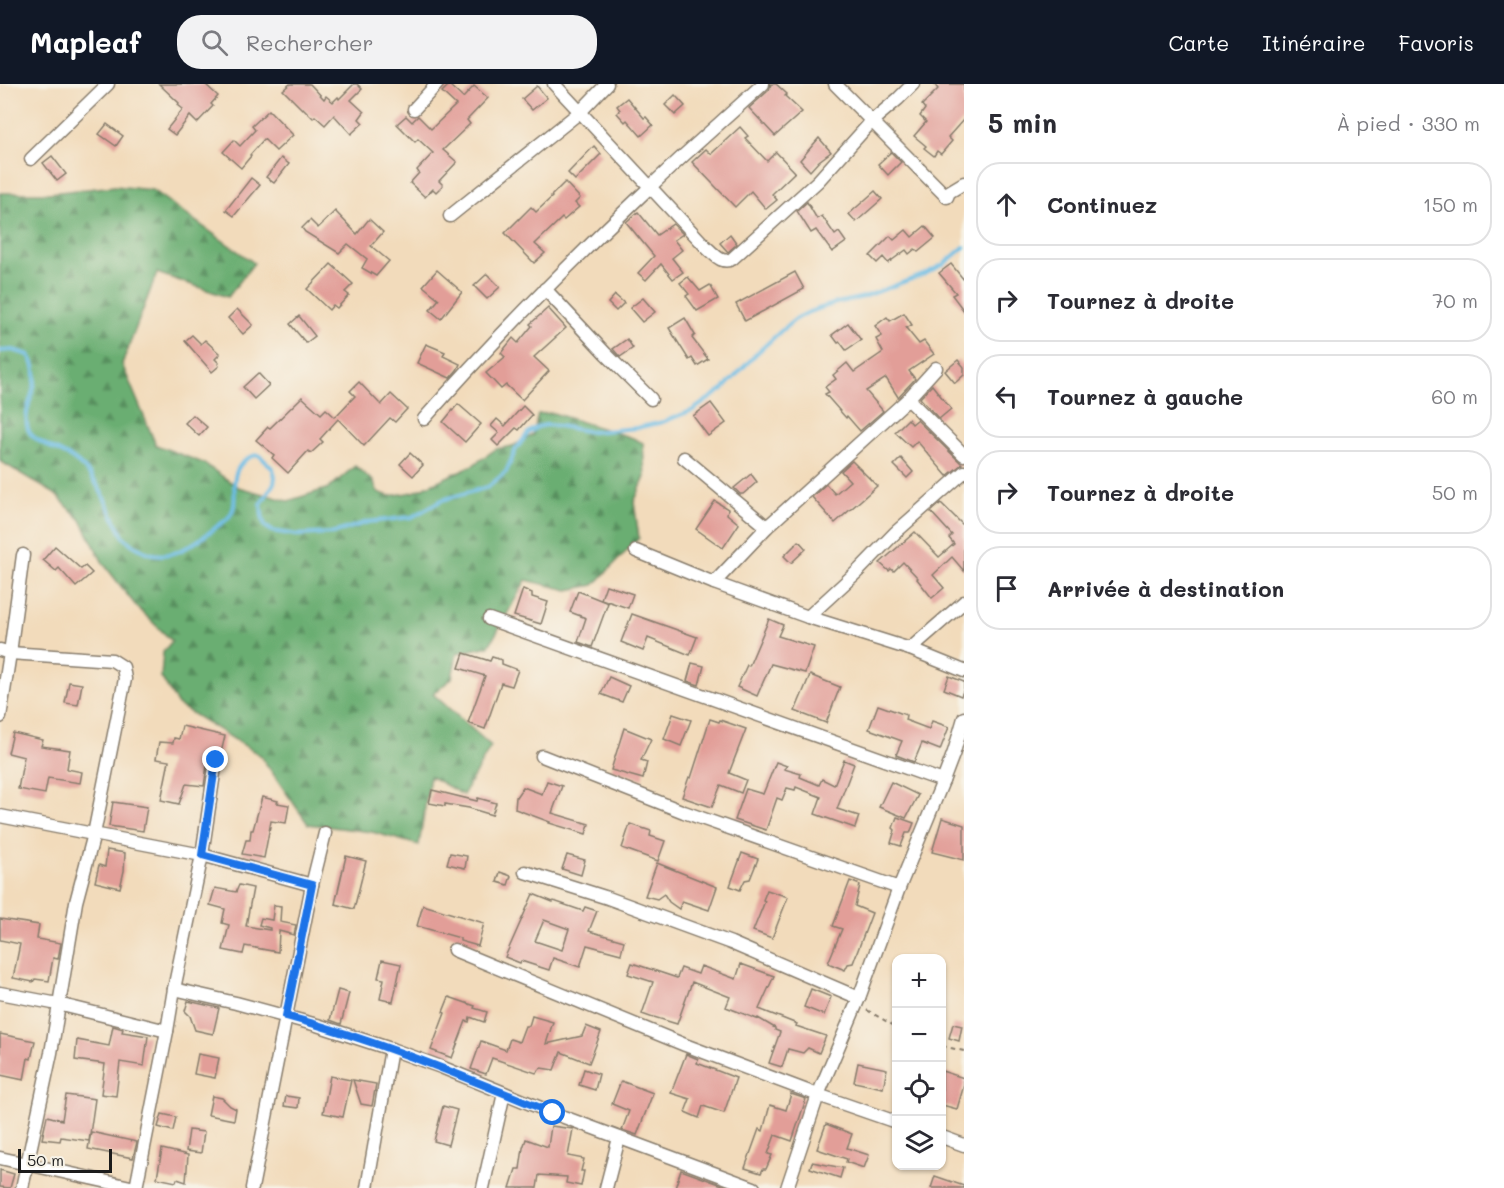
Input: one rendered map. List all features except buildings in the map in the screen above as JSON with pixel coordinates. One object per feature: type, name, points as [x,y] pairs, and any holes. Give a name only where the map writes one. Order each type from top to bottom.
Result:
[{"type":"street","points":[[31,159],[108,84]]},
{"type":"street","points":[[414,109],[437,84]]},
{"type":"street","points":[[554,84],[708,249],[722,261],[727,262],[732,260],[818,181],[872,121],[913,84]]},
{"type":"street","points":[[450,216],[580,112],[607,84]]},
{"type":"street","points":[[424,419],[466,371],[545,290],[650,187],[763,84]]},
{"type":"street","points":[[835,84],[947,197],[949,192],[964,183]]},
{"type":"street","points":[[545,290],[651,399]]},
{"type":"street","points":[[714,583],[767,527],[908,399],[936,368]]},
{"type":"street","points":[[908,399],[964,455]]},
{"type":"street","points":[[684,458],[767,527]]},
{"type":"street","points":[[808,617],[896,532],[964,472]]},
{"type":"street","points":[[636,551],[714,583],[808,617],[910,649],[964,671]]},
{"type":"street","points":[[0,717],[5,651],[23,555]]},
{"type":"street","points":[[910,649],[964,602]]},
{"type":"street","points":[[489,619],[943,781]]},
{"type":"street","points":[[5,651],[112,660],[123,667],[125,679],[94,834],[76,902],[51,1053],[22,1188]]},
{"type":"street","points":[[786,1188],[818,1095],[859,998],[899,888],[943,781],[964,718]]},
{"type":"street","points":[[542,756],[684,812],[899,888]]},
{"type":"street","points":[[0,1158],[135,1188],[202,855],[216,760]]},
{"type":"street","points":[[0,816],[202,855],[312,885]]},
{"type":"street","points":[[252,1188],[312,885],[325,833]]},
{"type":"street","points":[[525,872],[608,898],[731,944],[859,998]]},
{"type":"street","points":[[454,950],[685,1045],[892,1120]]},
{"type":"street","points":[[174,989],[286,1016],[391,1049],[754,1188]]},
{"type":"street","points":[[0,993],[58,1004],[167,1031]]},
{"type":"street","points":[[366,1188],[391,1049]]},
{"type":"street","points":[[483,1188],[504,1093]]},
{"type":"street","points":[[606,1188],[619,1138]]},
{"type":"street","points":[[946,1138],[964,1145]]},
{"type":"path","points":[[859,998],[868,1012],[892,1024]]},
{"type":"path","points":[[946,1047],[964,1051]]},
{"type":"green space","points":[[115,186],[152,190],[254,263],[228,297],[157,273],[122,364],[156,445],[203,463],[238,487],[288,501],[329,488],[355,466],[373,481],[378,492],[389,496],[414,492],[473,465],[496,449],[513,446],[533,435],[538,414],[553,413],[643,443],[645,477],[634,502],[639,538],[594,585],[568,590],[526,580],[489,646],[457,653],[452,678],[433,694],[491,746],[463,795],[430,776],[419,845],[372,832],[308,824],[260,755],[178,705],[161,677],[163,652],[172,641],[136,606],[103,563],[81,520],[55,494],[0,461],[0,193],[50,193]]},
{"type":"waterway","points":[[0,351],[13,350],[29,355],[34,365],[34,385],[26,420],[31,434],[73,459],[88,472],[127,540],[144,551],[163,555],[190,546],[228,518],[234,505],[235,476],[243,462],[254,455],[259,455],[273,469],[275,477],[274,483],[261,504],[265,526],[272,531],[297,535],[333,533],[368,522],[412,517],[442,500],[488,487],[506,472],[516,449],[528,433],[537,427],[559,426],[592,432],[636,428],[663,422],[693,410],[723,389],[757,353],[797,318],[836,303],[864,297],[925,274],[944,264],[964,247]]},
{"type":"route","points":[[216,760],[202,855],[312,885],[286,1016],[441,1067],[553,1113]]}]
